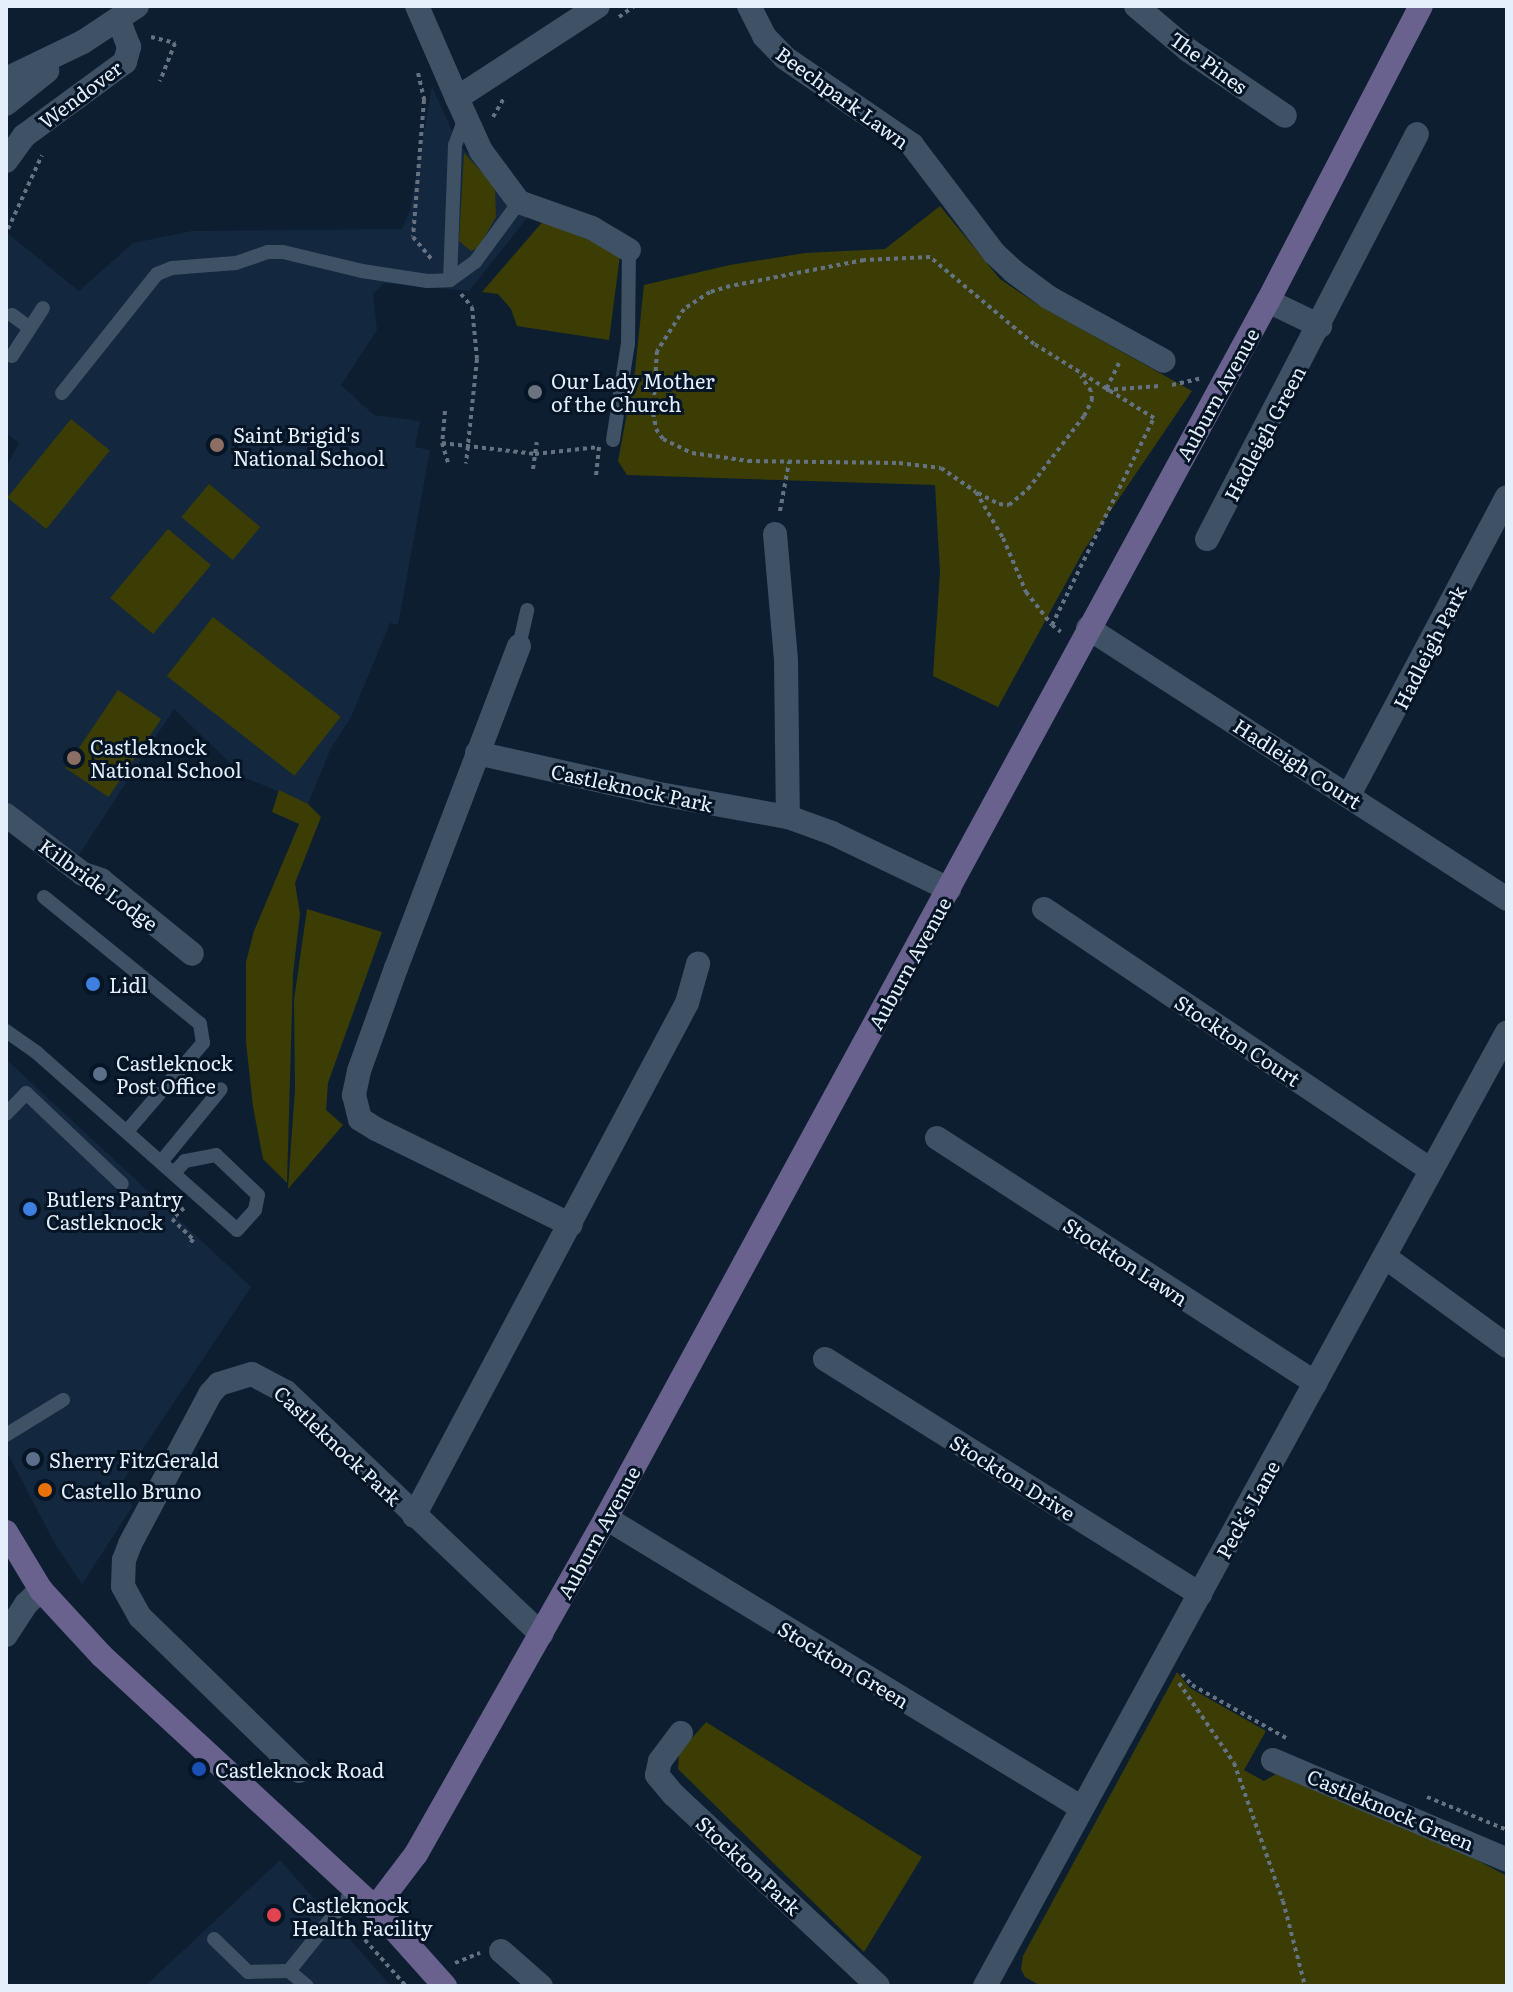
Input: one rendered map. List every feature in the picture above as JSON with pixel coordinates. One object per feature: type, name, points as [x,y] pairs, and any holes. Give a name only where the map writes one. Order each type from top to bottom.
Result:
[{"type":"street","points":[[417,6],[481,151],[519,202],[592,228],[629,250]]},
{"type":"street","points":[[461,108],[598,6]]},
{"type":"street","name":"Beechpark Lawn","points":[[749,6],[760,30],[785,58],[912,145],[994,253],[1013,271],[1048,297],[1164,361]]},
{"type":"street","name":"The Pines","points":[[1136,6],[1188,50],[1285,116]]},
{"type":"street","name":"Auburn Avenue","points":[[375,1908],[416,1854],[606,1518],[949,889],[1083,636],[1268,301],[1421,6]]},
{"type":"street","points":[[6,104],[83,42],[127,12]]},
{"type":"street","name":"Wendover","points":[[6,161],[24,136],[125,62],[129,47],[127,12]]},
{"type":"street","points":[[7,78],[83,42]]},
{"type":"street","name":"Hadleigh Green","points":[[1207,539],[1417,134]]},
{"type":"street","points":[[1268,301],[1320,326]]},
{"type":"street","name":"Hadleigh Park","points":[[1349,795],[1507,497]]},
{"type":"street","points":[[775,534],[786,661],[788,817]]},
{"type":"street","name":"Hadleigh Court","points":[[1083,636],[1349,795],[1507,899]]},
{"type":"street","points":[[519,646],[364,1057],[354,1095],[360,1119],[376,1129],[571,1225]]},
{"type":"street","name":"Castleknock Park","points":[[477,753],[654,793],[788,817],[842,837],[949,889]]},
{"type":"street","name":"Kilbride Lodge","points":[[6,815],[83,874],[101,880],[192,954]]},
{"type":"street","name":"Stockton Court","points":[[1044,909],[1431,1170]]},
{"type":"street","name":"Castleknock Park","points":[[414,1516],[687,1003],[698,964]]},
{"type":"street","name":"Peck's Lane","points":[[995,1983],[1082,1808],[1507,1032]]},
{"type":"street","name":"Stockton Lawn","points":[[937,1138],[1316,1383]]},
{"type":"street","points":[[1385,1257],[1507,1346]]},
{"type":"street","name":"Stockton Drive","points":[[825,1359],[1200,1594]]},
{"type":"street","name":"Castleknock Park","points":[[299,1771],[140,1617],[123,1586],[124,1560],[130,1544],[210,1394],[230,1378],[252,1374],[286,1392],[541,1634]]},
{"type":"street","name":"Stockton Green","points":[[606,1518],[1082,1808]]},
{"type":"street","points":[[6,1532],[41,1590],[102,1656],[375,1908],[440,1980]]},
{"type":"street","points":[[6,1635],[26,1604],[41,1590]]},
{"type":"street","name":"Stockton Park","points":[[681,1733],[660,1761],[657,1775],[674,1795],[878,1986]]},
{"type":"street","name":"Castleknock Green","points":[[1273,1760],[1507,1860]]},
{"type":"street","points":[[501,1951],[541,1986]]},
{"type":"lane","points":[[450,280],[455,145],[461,108]]},
{"type":"lane","points":[[62,393],[157,274],[172,268],[236,263],[268,252],[283,252],[362,271],[427,281],[450,280],[475,262],[519,202]]},
{"type":"lane","points":[[613,440],[628,343],[629,250]]},
{"type":"lane","points":[[12,356],[43,308]]},
{"type":"lane","points":[[12,315],[30,328]]},
{"type":"lane","points":[[519,646],[527,610]]},
{"type":"lane","points":[[44,897],[200,1024],[203,1043],[127,1131]]},
{"type":"lane","points":[[6,1031],[36,1052],[237,1230],[255,1210],[258,1195],[216,1155],[185,1161],[174,1173]]},
{"type":"lane","points":[[161,1162],[221,1089]]},
{"type":"lane","points":[[6,1114],[26,1093],[122,1184]]},
{"type":"lane","points":[[6,1435],[63,1400]]},
{"type":"lane","points":[[289,1971],[355,1889]]},
{"type":"lane","points":[[214,1939],[248,1972],[289,1971],[307,1986]]},
{"type":"path","points":[[139,34],[175,43],[160,81]]},
{"type":"path","points":[[417,70],[424,100],[413,237],[472,307],[477,359],[466,463]]},
{"type":"path","points":[[1052,625],[1154,418],[1080,374],[1005,322],[930,257],[864,260],[710,292],[684,309],[657,351],[653,413],[656,429],[663,439],[692,453],[789,462],[926,464],[941,468],[999,504],[1009,505],[1028,489],[1084,416],[1092,400],[1091,391],[1080,374]]},
{"type":"path","points":[[1106,390],[1129,342]]},
{"type":"path","points":[[445,411],[442,443],[448,463]]},
{"type":"path","points":[[533,469],[537,442]]},
{"type":"path","points":[[442,443],[535,454],[599,447],[596,476]]},
{"type":"path","points":[[775,534],[789,462]]},
{"type":"path","points":[[976,492],[1003,538],[1026,592],[1052,625],[1083,636]]},
{"type":"path","points":[[178,1212],[172,1219],[193,1239],[189,1246]]},
{"type":"path","points":[[1289,1739],[1192,1685],[1178,1669],[1177,1680],[1234,1763],[1283,1901],[1305,1986]]},
{"type":"path","points":[[1426,1797],[1507,1830]]},
{"type":"path","points":[[440,1980],[473,1954],[501,1951]]},
{"type":"shaded area","name":"Saint Brigid's National School","points":[[432,87],[458,144],[531,213],[469,291],[384,283],[373,294],[377,330],[341,385],[374,415],[420,421],[415,447],[430,450],[398,625],[390,623],[351,717],[331,748],[308,804],[246,778],[174,709],[77,858],[6,806],[6,468],[19,443],[6,433],[6,232],[79,291],[133,243],[192,231],[402,229],[410,210]]},
{"type":"shaded area","points":[[464,153],[493,184],[495,191],[496,217],[478,248],[471,251],[459,241]]},
{"type":"shaded area","points":[[940,206],[1000,279],[1040,306],[1192,391],[1084,550],[998,707],[933,676],[940,572],[935,485],[627,475],[618,461],[635,371],[644,285],[730,265],[805,253],[885,249]]},
{"type":"shaded area","points":[[545,219],[620,255],[609,340],[517,326],[511,309],[498,294],[482,292]]},
{"type":"shaded area","points":[[71,419],[110,450],[46,529],[7,497]]},
{"type":"shaded area","points":[[209,484],[260,527],[233,560],[181,517]]},
{"type":"shaded area","points":[[168,529],[211,565],[153,634],[110,598]]},
{"type":"shaded area","points":[[213,617],[341,717],[294,776],[167,676]]},
{"type":"shaded area","points":[[118,690],[161,719],[109,797],[65,768]]},
{"type":"shaded area","points":[[279,790],[308,804],[321,817],[295,883],[300,914],[293,974],[287,1183],[263,1159],[253,1107],[246,1042],[246,962],[254,931],[299,824],[272,812]]},
{"type":"shaded area","points":[[307,909],[382,932],[328,1083],[326,1110],[343,1125],[288,1189],[295,1088],[294,1000]]},
{"type":"shaded area","points":[[8,1061],[251,1287],[123,1481],[132,1507],[82,1584],[55,1544],[6,1450]]},
{"type":"shaded area","points":[[1177,1672],[1190,1688],[1266,1731],[1244,1770],[1264,1781],[1276,1774],[1460,1851],[1507,1876],[1507,1986],[1041,1986],[1025,1977],[1021,1969],[1023,1956]]},
{"type":"shaded area","points":[[706,1722],[922,1857],[864,1952],[678,1769],[679,1753]]},
{"type":"shaded area","name":"Castleknock Health Facility","points":[[280,1860],[391,1986],[145,1986]]},
{"type":"place","name":"Our Lady Mother of the Church","points":[[535,392]]},
{"type":"place","name":"Saint Brigid's National School","points":[[217,445]]},
{"type":"place","name":"Castleknock National School","points":[[74,758]]},
{"type":"place","name":"Lidl","points":[[93,984]]},
{"type":"place","name":"Castleknock Post Office","points":[[100,1074]]},
{"type":"place","name":"Butlers Pantry Castleknock","points":[[30,1209]]},
{"type":"place","name":"Sherry FitzGerald","points":[[33,1459]]},
{"type":"place","name":"Castello Bruno","points":[[45,1490]]},
{"type":"place","name":"Castleknock Road","points":[[199,1769]]},
{"type":"place","name":"Castleknock Health Facility","points":[[274,1915]]}]
